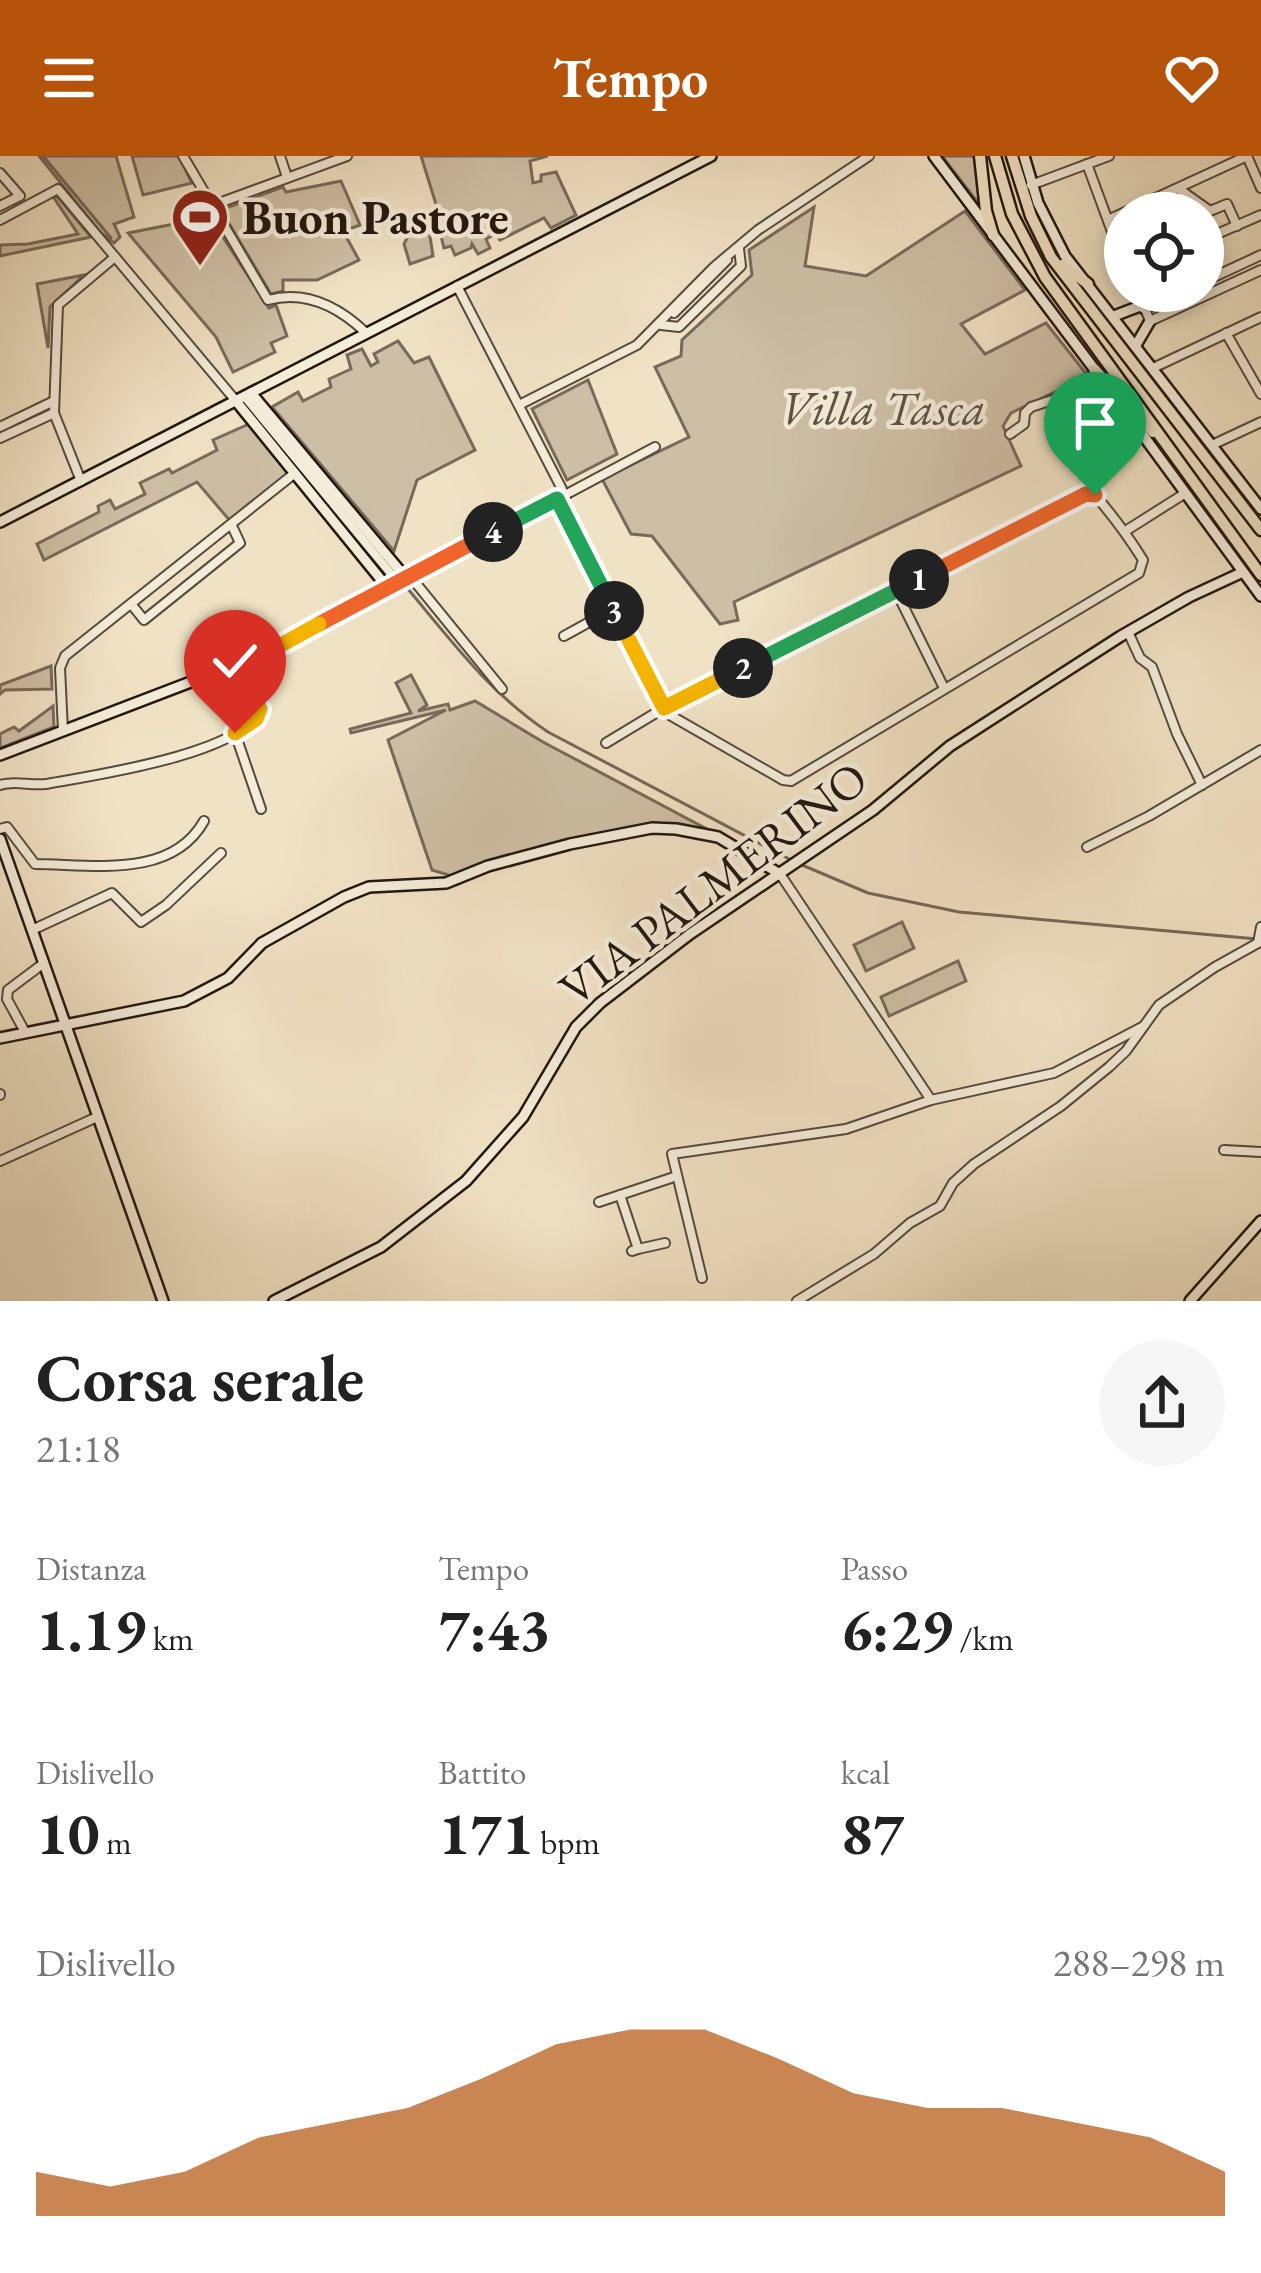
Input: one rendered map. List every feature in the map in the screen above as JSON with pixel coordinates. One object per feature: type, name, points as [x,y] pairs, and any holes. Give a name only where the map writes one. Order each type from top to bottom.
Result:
[{"type":"main road","points":[[980,156],[993,235]]},
{"type":"main road","points":[[995,156],[1012,214],[1045,277],[1261,574]]},
{"type":"main road","points":[[1012,156],[1031,216],[1051,257],[1261,530]]},
{"type":"main road","points":[[1051,257],[1088,284]]},
{"type":"main road","points":[[1097,373],[1175,455]]},
{"type":"street","points":[[183,156],[268,300],[294,295],[320,302],[349,316],[366,333]]},
{"type":"street","points":[[280,156],[288,178]]},
{"type":"street","points":[[211,206],[347,156]]},
{"type":"street","points":[[0,522],[712,156]]},
{"type":"street","points":[[519,405],[637,345],[758,230],[869,156]]},
{"type":"street","points":[[934,156],[1261,596]]},
{"type":"street","points":[[1024,156],[1031,185],[1065,256],[1261,509]]},
{"type":"street","points":[[1031,185],[1109,156]]},
{"type":"street","points":[[1171,192],[1247,156],[1261,188]]},
{"type":"street","points":[[1087,164],[1104,209]]},
{"type":"street","points":[[0,172],[20,196],[0,206]]},
{"type":"street","points":[[0,220],[54,188],[244,397],[400,580]]},
{"type":"street","points":[[1178,188],[1210,212],[1227,204],[1237,226]]},
{"type":"street","points":[[1224,231],[1261,215]]},
{"type":"street","points":[[662,322],[680,327],[741,266],[735,251]]},
{"type":"street","points":[[1224,272],[1261,255]]},
{"type":"street","points":[[81,481],[54,412],[58,305],[116,257]]},
{"type":"street","points":[[1136,345],[1150,322],[1261,270]]},
{"type":"street","points":[[457,286],[519,405],[614,609],[664,708],[668,714],[755,766],[791,781],[1139,573],[1143,560],[1127,530],[1095,495],[1086,494],[664,708],[606,743]]},
{"type":"street","points":[[1114,316],[1128,312]]},
{"type":"street","points":[[1144,312],[1150,322]]},
{"type":"street","points":[[1153,368],[1261,317]]},
{"type":"street","points":[[1226,333],[1261,394]]},
{"type":"street","points":[[1010,434],[1024,424],[1031,407],[1082,390],[1097,373]]},
{"type":"street","points":[[244,397],[295,473],[502,689]]},
{"type":"street","points":[[0,428],[54,401]]},
{"type":"street","points":[[0,438],[54,412]]},
{"type":"street","points":[[1212,445],[1261,422]]},
{"type":"street","points":[[0,755],[261,656],[655,447]]},
{"type":"street","points":[[63,731],[60,668],[65,656],[295,473]]},
{"type":"street","points":[[1127,530],[1184,494]]},
{"type":"street","points":[[132,604],[144,620],[240,543],[232,526]]},
{"type":"street","name":"VIA PALMERINO","points":[[274,1301],[368,1255],[466,1181],[523,1117],[556,1057],[586,1016],[690,934],[872,810],[950,746],[1128,632],[1243,572]]},
{"type":"street","points":[[896,591],[944,688]]},
{"type":"street","points":[[564,636],[614,609]]},
{"type":"street","points":[[1128,632],[1140,658],[1152,667],[1202,785]]},
{"type":"street","points":[[0,785],[42,785],[76,776],[115,774],[192,752],[235,733],[256,719],[260,709],[228,668]]},
{"type":"street","points":[[235,733],[261,809]]},
{"type":"street","points":[[1088,847],[1261,750]]},
{"type":"street","points":[[0,829],[7,826],[35,864],[123,868],[181,846],[204,821]]},
{"type":"street","points":[[0,1038],[184,1001],[227,978],[262,943],[369,887],[446,884],[488,866],[569,844],[652,828],[676,829],[718,837],[785,871],[931,1100]]},
{"type":"street","points":[[0,838],[163,1301]]},
{"type":"street","points":[[32,929],[112,893],[141,922],[220,853]]},
{"type":"street","points":[[797,1301],[940,1206],[953,1183],[1084,1088],[1126,1051],[1153,1012],[1260,935]]},
{"type":"street","points":[[25,1032],[4,989],[44,963]]},
{"type":"street","points":[[701,1278],[672,1154],[811,1137],[931,1100],[1054,1073],[1142,1027]]},
{"type":"street","points":[[0,1161],[97,1117]]},
{"type":"street","points":[[1224,1150],[1261,1152]]},
{"type":"street","points":[[599,1202],[677,1176]]},
{"type":"street","points":[[620,1195],[635,1250],[665,1244]]},
{"type":"street","points":[[1194,1300],[1261,1221]]},
{"type":"green space","points":[[39,156],[116,156],[134,217],[114,224],[120,237],[114,243],[101,233]]},
{"type":"green space","points":[[132,156],[179,156],[192,183],[143,195]]},
{"type":"green space","points":[[421,156],[548,156],[530,161],[533,183],[541,181],[541,175],[556,172],[576,215],[551,228],[544,218],[500,240],[496,234],[486,239],[490,248],[478,254],[472,244],[455,255],[451,246],[444,248],[440,232],[444,230]]},
{"type":"green space","points":[[942,156],[977,156],[982,208]]},
{"type":"green space","points":[[341,181],[360,225],[343,231],[359,260],[317,280],[283,280],[283,291],[271,294],[221,210],[283,187],[286,192]]},
{"type":"green space","points":[[57,196],[91,237],[0,256],[0,245],[78,234]]},
{"type":"green space","name":"Villa Tasca","points":[[814,207],[805,266],[866,276],[965,211],[1025,290],[961,324],[985,354],[1046,323],[1088,376],[1011,413],[1003,426],[1021,466],[734,602],[738,620],[720,624],[652,536],[631,534],[602,479],[689,437],[655,367],[681,356],[682,340],[752,275],[749,250]]},
{"type":"green space","name":"Buon Pastore","points":[[210,217],[269,308],[276,305],[287,336],[271,343],[275,352],[233,372],[216,337],[128,233]]},
{"type":"green space","points":[[428,224],[433,256],[410,264],[404,244],[409,234]]},
{"type":"green space","points":[[84,275],[50,307],[48,348],[37,284]]},
{"type":"green space","points":[[398,341],[414,363],[429,357],[475,450],[417,480],[394,551],[272,407],[298,392],[303,401],[331,387],[329,379],[351,369],[347,355],[362,349],[371,366],[378,362],[374,354]]},
{"type":"green space","points":[[588,380],[617,454],[567,480],[532,409]]},
{"type":"green space","points":[[249,424],[290,472],[231,522],[197,482],[44,560],[37,544],[99,512],[98,506],[110,500],[115,509],[145,494],[140,483],[217,450],[213,440]]},
{"type":"green space","points":[[51,666],[52,689],[0,694],[0,685]]},
{"type":"green space","points":[[411,675],[427,705],[418,711],[448,704],[450,710],[475,701],[703,827],[627,833],[458,878],[432,870],[388,740],[446,710],[351,733],[350,729],[411,713],[396,683]]},
{"type":"green space","points":[[53,706],[54,727],[0,748],[0,734],[14,727],[19,731]]},
{"type":"green space","points":[[902,922],[914,948],[866,971],[854,945]]},
{"type":"green space","points":[[958,961],[966,981],[889,1016],[881,997]]},
{"type":"waterway","points":[[43,156],[111,238]]},
{"type":"waterway","points":[[408,589],[490,684],[548,732],[793,861]]},
{"type":"waterway","points":[[802,865],[868,893],[959,912],[1257,939]]},
{"type":"place","name":"Buon Pastore","points":[[200,268]]},
{"type":"route","points":[[235,733],[256,719],[260,709],[228,668],[261,656],[557,499],[664,708],[1028,522],[1086,494],[1095,495]]}]
